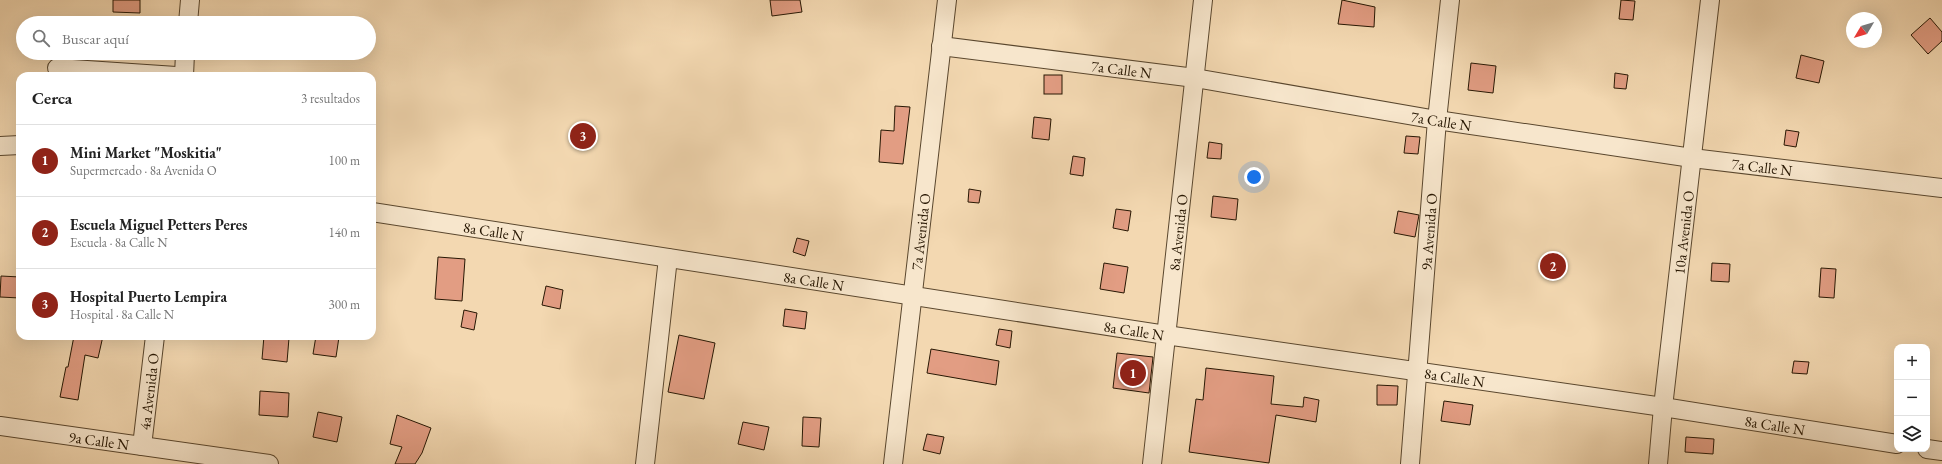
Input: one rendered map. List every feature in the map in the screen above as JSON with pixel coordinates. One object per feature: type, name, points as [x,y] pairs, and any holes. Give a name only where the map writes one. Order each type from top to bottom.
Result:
[{"type":"street","points":[[189,16],[190,0]]},
{"type":"street","name":"7a Avenida O","points":[[893,464],[947,0]]},
{"type":"street","name":"8a Avenida O","points":[[1152,464],[1203,0]]},
{"type":"street","name":"9a Avenida O","points":[[1410,464],[1437,120],[1450,0]]},
{"type":"street","name":"10a Avenida O","points":[[1658,464],[1663,407],[1710,0]]},
{"type":"street","name":"7a Calle N","points":[[941,46],[1194,78],[1437,120],[1692,158],[1942,188]]},
{"type":"street","points":[[184,72],[185,60]]},
{"type":"street","points":[[57,68],[137,72]]},
{"type":"street","points":[[0,146],[16,145]]},
{"type":"street","name":"8a Calle N","points":[[376,213],[1166,335],[1663,407],[1894,444]]},
{"type":"street","points":[[645,464],[668,258]]},
{"type":"street","name":"4a Avenida O","points":[[142,446],[155,340]]},
{"type":"street","name":"9a Calle N","points":[[0,426],[269,464]]},
{"type":"street","points":[[1930,449],[1942,451]]},
{"type":"building","points":[[113,0],[140,0],[140,13],[113,12]]},
{"type":"building","points":[[770,0],[800,0],[802,12],[772,16]]},
{"type":"building","points":[[1342,0],[1375,7],[1374,27],[1338,24]]},
{"type":"building","points":[[1621,0],[1635,1],[1633,20],[1619,19]]},
{"type":"building","points":[[1930,18],[1942,32],[1942,41],[1928,54],[1911,35]]},
{"type":"building","points":[[1801,55],[1824,61],[1819,83],[1796,78]]},
{"type":"building","points":[[1471,63],[1496,66],[1493,93],[1468,90]]},
{"type":"building","points":[[1615,73],[1628,75],[1626,89],[1614,88]]},
{"type":"building","points":[[1044,75],[1062,75],[1062,94],[1044,94]]},
{"type":"building","points":[[895,106],[910,107],[903,164],[879,162],[881,130],[894,131]]},
{"type":"building","points":[[1034,117],[1051,119],[1049,140],[1032,138]]},
{"type":"building","points":[[1786,130],[1799,132],[1796,147],[1784,145]]},
{"type":"building","points":[[1406,136],[1420,137],[1418,154],[1404,153]]},
{"type":"building","points":[[1209,142],[1222,144],[1221,159],[1207,158]]},
{"type":"building","points":[[1073,156],[1085,158],[1083,176],[1070,174]]},
{"type":"building","points":[[969,189],[981,191],[979,203],[968,202]]},
{"type":"building","points":[[1213,196],[1238,199],[1236,220],[1211,217]]},
{"type":"building","points":[[1116,209],[1131,211],[1128,231],[1113,228]]},
{"type":"building","points":[[1398,211],[1419,215],[1415,237],[1394,233]]},
{"type":"building","points":[[797,238],[809,241],[805,256],[793,252]]},
{"type":"building","points":[[438,257],[465,259],[462,301],[435,299]]},
{"type":"building","points":[[1104,263],[1128,267],[1124,293],[1100,289]]},
{"type":"building","points":[[1712,263],[1730,264],[1729,282],[1711,281]]},
{"type":"building","points":[[1821,268],[1836,269],[1834,298],[1819,297]]},
{"type":"building","points":[[1,276],[16,277],[16,298],[0,297]]},
{"type":"building","points":[[546,286],[563,290],[560,309],[542,305]]},
{"type":"building","points":[[785,309],[807,312],[805,329],[783,326]]},
{"type":"building","points":[[464,310],[477,313],[474,330],[461,327]]},
{"type":"building","points":[[999,329],[1012,331],[1010,348],[996,345]]},
{"type":"building","points":[[679,335],[715,343],[704,399],[668,392]]},
{"type":"building","points":[[73,340],[102,340],[98,358],[85,355],[78,400],[60,397],[66,367],[68,367]]},
{"type":"building","points":[[264,340],[289,340],[287,362],[262,359]]},
{"type":"building","points":[[315,340],[339,340],[336,357],[313,354]]},
{"type":"building","points":[[931,349],[999,361],[996,385],[927,373]]},
{"type":"building","points":[[1117,353],[1153,357],[1149,393],[1113,388]]},
{"type":"building","points":[[1794,361],[1809,362],[1807,374],[1792,373]]},
{"type":"building","points":[[1206,368],[1274,376],[1271,404],[1303,407],[1304,397],[1319,400],[1316,422],[1276,415],[1269,463],[1189,452],[1196,399],[1203,400]]},
{"type":"building","points":[[1377,385],[1398,386],[1397,405],[1377,405]]},
{"type":"building","points":[[260,391],[289,393],[288,417],[259,415]]},
{"type":"building","points":[[1444,401],[1473,405],[1470,425],[1441,421]]},
{"type":"building","points":[[318,412],[342,417],[337,442],[313,437]]},
{"type":"building","points":[[397,415],[431,428],[422,453],[415,464],[395,464],[402,447],[390,444]]},
{"type":"building","points":[[803,417],[821,418],[819,447],[802,446]]},
{"type":"building","points":[[743,422],[769,427],[764,450],[738,444]]},
{"type":"building","points":[[927,434],[944,437],[940,454],[923,450]]},
{"type":"building","points":[[1686,437],[1714,439],[1713,454],[1685,452]]},
{"type":"place","name":"Hospital Puerto Lempira","points":[[583,136]]},
{"type":"place","name":"Escuela Miguel Petters Peres","points":[[1553,266]]},
{"type":"place","name":"Mini Market \"Moskitia\"","points":[[1133,373]]}]
